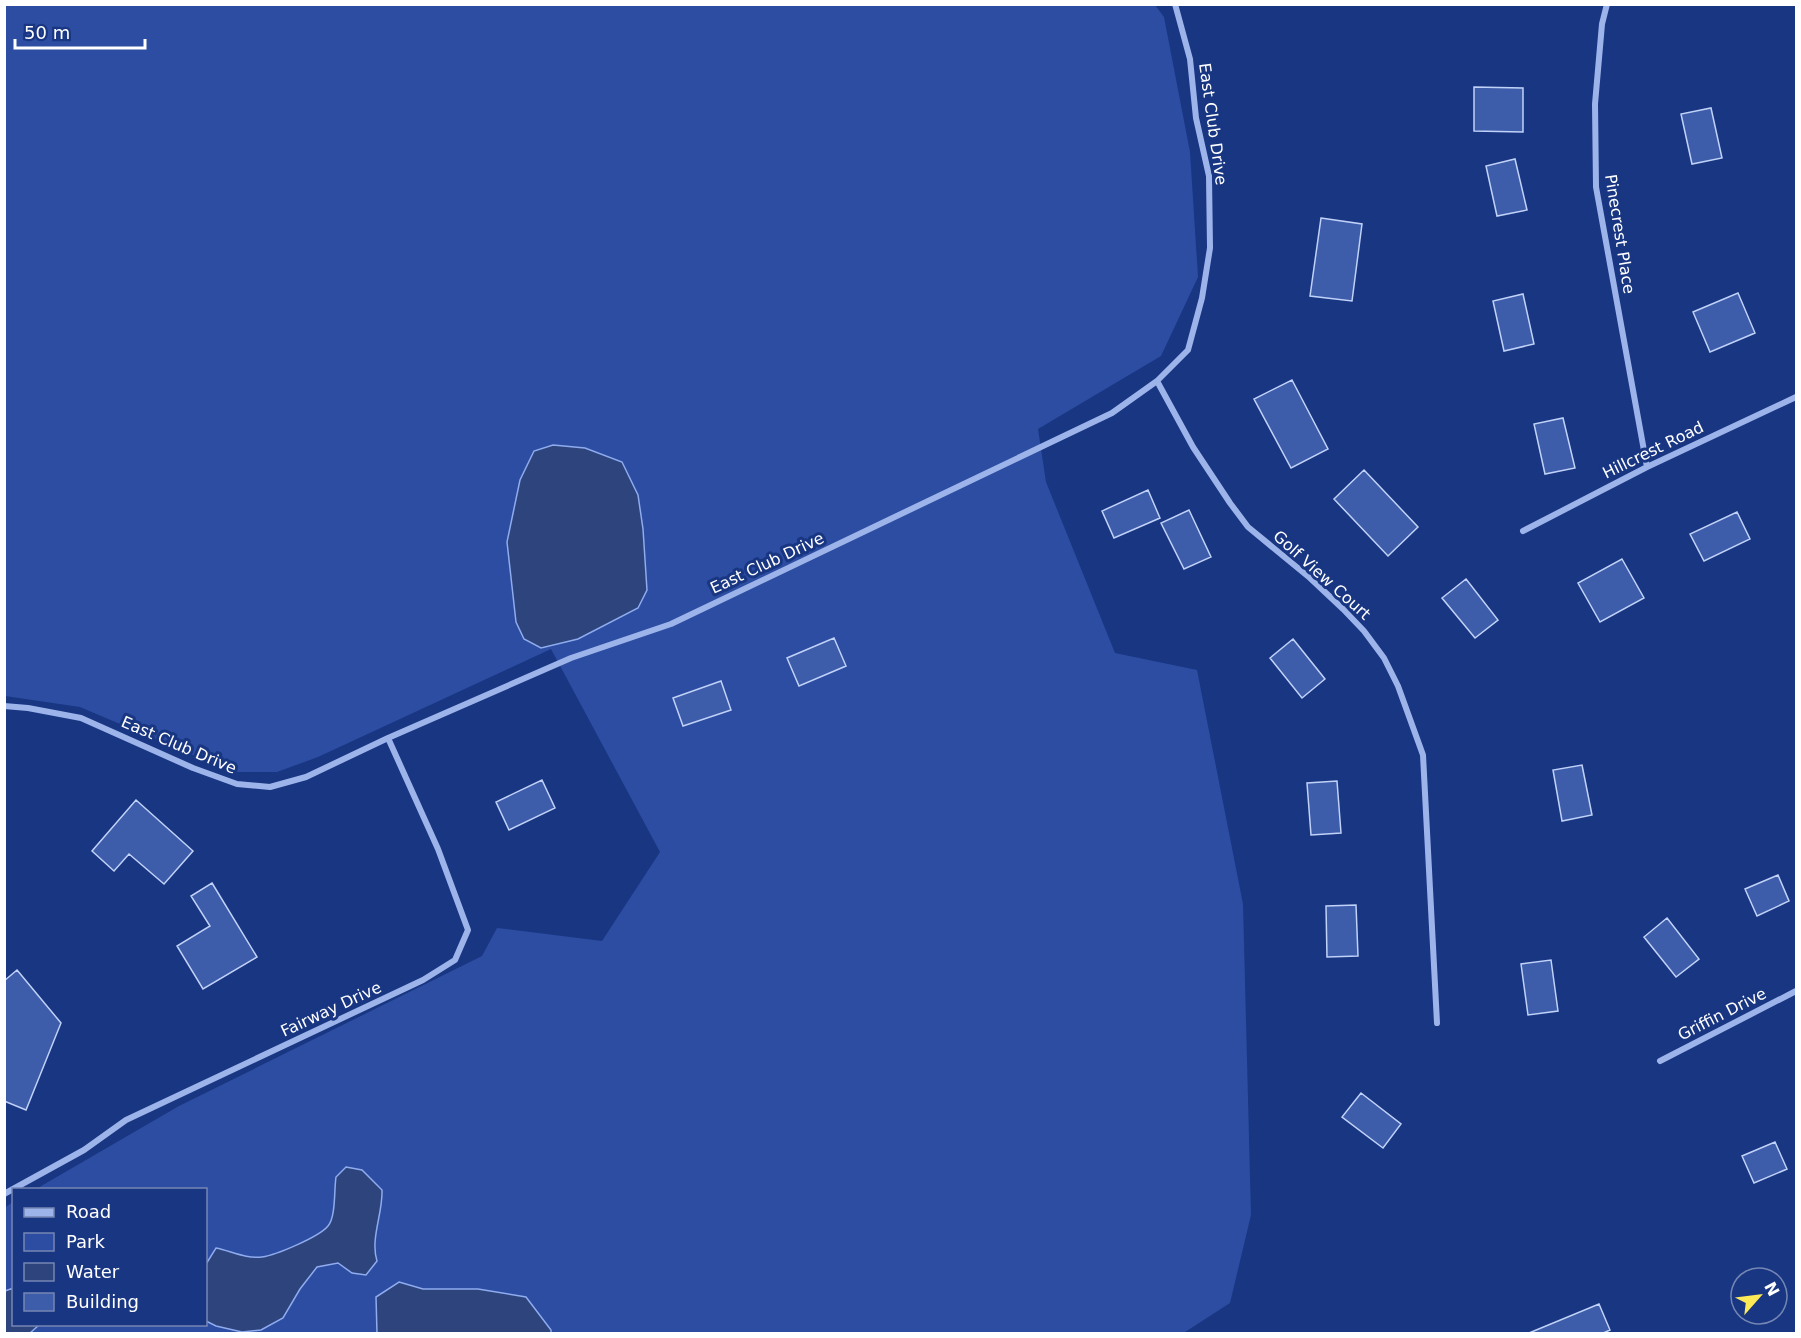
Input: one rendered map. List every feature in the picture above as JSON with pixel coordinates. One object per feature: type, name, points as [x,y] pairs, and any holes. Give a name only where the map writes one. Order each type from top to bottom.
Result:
[{"type":"street","name":"East Club Drive","points":[[4,706],[81,718],[193,768],[237,784],[270,787],[306,777],[388,738],[571,658],[671,624],[1112,414],[1157,381],[1188,350],[1203,298],[1210,248],[1209,176],[1196,118],[1190,59],[1175,4]]},
{"type":"street","name":"Pinecrest Place","points":[[1607,4],[1602,24],[1595,104],[1596,187],[1647,467]]},
{"type":"street","name":"Golf View Court","points":[[1157,381],[1193,447],[1248,527],[1310,579],[1364,631],[1384,658],[1398,686],[1423,755],[1437,1023]]},
{"type":"street","name":"Hillcrest Road","points":[[1523,531],[1647,467],[1797,397]]},
{"type":"street","name":"Fairway Drive","points":[[15,1188],[84,1150],[126,1120],[423,980],[455,960],[468,930],[438,849],[388,738]]},
{"type":"street","name":"Griffin Drive","points":[[1660,1061],[1797,991]]},
{"type":"green space","points":[[5,5],[1155,5],[1164,17],[1190,152],[1198,277],[1161,356],[1038,429],[1046,482],[1115,653],[1197,670],[1243,904],[1251,1215],[1230,1303],[1182,1334],[5,1333],[4,1208],[12,1203],[12,1326],[207,1326],[207,1188],[38,1188],[179,1106],[482,956],[497,928],[602,941],[660,852],[551,649],[318,757],[277,772],[233,772],[80,707],[5,696]]},
{"type":"water","points":[[553,445],[585,448],[622,462],[638,495],[647,590],[638,608],[578,639],[541,648],[524,639],[516,622],[507,542],[520,480],[534,451]]},
{"type":"water","points":[[346,1167],[362,1170],[382,1190],[375,1244],[377,1261],[366,1275],[352,1273],[338,1263],[317,1267],[300,1289],[283,1318],[261,1330],[242,1332],[207,1322],[207,1262],[216,1248],[244,1256],[262,1257],[287,1249],[316,1235],[331,1222],[336,1177]]},
{"type":"water","points":[[399,1282],[423,1289],[478,1289],[526,1297],[551,1333],[377,1333],[376,1297]]},
{"type":"water","points":[[12,1288],[12,1326],[38,1326],[30,1333],[5,1333],[5,1291]]},
{"type":"building","points":[[1474,87],[1523,88],[1523,132],[1474,131]]},
{"type":"building","points":[[1711,108],[1722,158],[1692,164],[1681,114]]},
{"type":"building","points":[[1515,159],[1527,210],[1497,216],[1486,166]]},
{"type":"building","points":[[1321,218],[1362,224],[1352,301],[1310,296]]},
{"type":"building","points":[[1738,293],[1755,333],[1710,352],[1693,312]]},
{"type":"building","points":[[1523,294],[1534,344],[1504,351],[1493,301]]},
{"type":"building","points":[[1292,380],[1328,449],[1291,468],[1254,399]]},
{"type":"building","points":[[1563,418],[1575,468],[1545,474],[1534,424]]},
{"type":"building","points":[[1364,470],[1418,527],[1388,556],[1334,499]]},
{"type":"building","points":[[1148,490],[1160,518],[1114,538],[1102,511]]},
{"type":"building","points":[[1189,510],[1211,557],[1184,569],[1161,523]]},
{"type":"building","points":[[1737,512],[1750,539],[1704,561],[1690,534]]},
{"type":"building","points":[[1622,559],[1644,598],[1600,622],[1578,583]]},
{"type":"building","points":[[1466,579],[1498,620],[1475,638],[1442,598]]},
{"type":"building","points":[[834,638],[846,666],[799,686],[787,658]]},
{"type":"building","points":[[1293,639],[1325,679],[1302,698],[1270,658]]},
{"type":"building","points":[[721,681],[731,710],[683,726],[673,698]]},
{"type":"building","points":[[1582,765],[1592,815],[1562,821],[1553,770]]},
{"type":"building","points":[[542,780],[555,808],[509,830],[496,802]]},
{"type":"building","points":[[1337,781],[1341,833],[1311,835],[1307,783]]},
{"type":"building","points":[[136,800],[193,851],[164,884],[129,854],[114,871],[92,851]]},
{"type":"building","points":[[1778,875],[1789,901],[1757,916],[1745,889]]},
{"type":"building","points":[[212,883],[257,957],[203,989],[177,946],[210,926],[191,896]]},
{"type":"building","points":[[1356,905],[1358,956],[1327,957],[1326,906]]},
{"type":"building","points":[[1667,918],[1699,959],[1676,977],[1644,937]]},
{"type":"building","points":[[1551,960],[1558,1011],[1528,1015],[1521,964]]},
{"type":"building","points":[[17,970],[61,1023],[26,1110],[4,1101],[4,981]]},
{"type":"building","points":[[1361,1093],[1401,1124],[1383,1148],[1342,1117]]},
{"type":"building","points":[[1775,1142],[1787,1169],[1754,1183],[1742,1156]]},
{"type":"building","points":[[1599,1304],[1610,1330],[1601,1334],[1529,1333]]}]
